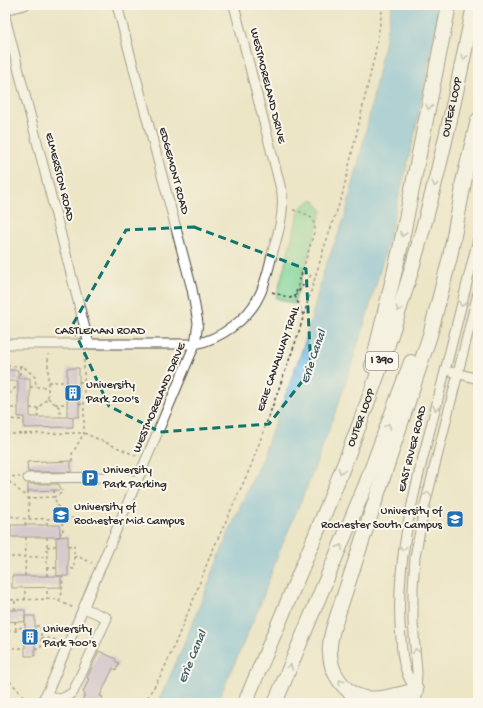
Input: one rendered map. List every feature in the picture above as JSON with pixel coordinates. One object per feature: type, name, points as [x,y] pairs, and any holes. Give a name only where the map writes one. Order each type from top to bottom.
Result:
[{"type":"highway","points":[[352,443],[399,256],[449,5]]},
{"type":"highway","name":"OUTER LOOP","points":[[245,703],[352,443],[392,331],[423,229],[449,127],[474,5]]},
{"type":"highway","name":"I 390","points":[[275,703],[360,499],[394,409],[433,291],[465,177],[478,120]]},
{"type":"highway","points":[[416,699],[364,698],[356,695],[344,686],[335,673],[331,663],[330,648],[333,629],[434,320],[451,251],[465,177]]},
{"type":"street","points":[[5,10],[25,5]]},
{"type":"street","name":"EDGEMONT ROAD","points":[[117,5],[192,290],[198,323],[195,344]]},
{"type":"street","name":"WESTMORELAND DRIVE","points":[[41,703],[84,608],[195,344],[205,342],[232,327],[254,306],[262,290],[281,221],[283,207],[282,193],[234,5]]},
{"type":"street","name":"ELMERSTON ROAD","points":[[5,17],[89,344]]},
{"type":"street","name":"EAST RIVER ROAD","points":[[416,699],[404,664],[399,615],[400,572],[408,520],[478,239]]},
{"type":"street","points":[[416,699],[417,667],[412,605],[415,556],[424,509],[478,293]]},
{"type":"street","name":"CASTLEMAN ROAD","points":[[5,344],[195,344]]},
{"type":"street","points":[[445,370],[478,379]]},
{"type":"street","points":[[28,478],[124,477],[138,482]]},
{"type":"street","points":[[46,694],[55,699],[65,699],[73,692],[107,618],[84,608]]},
{"type":"path","name":"ERIE CANALWAY TRAIL","points":[[144,703],[160,677],[169,658],[210,556],[251,466],[304,316],[316,274],[337,213],[346,178],[375,54],[383,5]]},
{"type":"path","points":[[293,210],[304,213],[313,219],[316,229],[295,296],[304,316]]},
{"type":"path","points":[[272,292],[290,298],[295,296],[311,275],[316,274]]},
{"type":"path","points":[[30,408],[38,408],[48,398],[48,354]]},
{"type":"path","points":[[72,461],[72,454],[84,433],[84,354]]},
{"type":"path","points":[[5,355],[5,370]]},
{"type":"path","points":[[5,366],[23,366],[35,377],[36,387]]},
{"type":"path","points":[[20,366],[20,378]]},
{"type":"path","points":[[5,381],[6,479],[28,498],[54,497],[62,494],[62,490]]},
{"type":"path","points":[[48,382],[67,382]]},
{"type":"path","points":[[79,382],[84,382]]},
{"type":"path","points":[[5,398],[18,385]]},
{"type":"path","points":[[30,387],[48,387]]},
{"type":"path","points":[[48,398],[60,408],[60,417]]},
{"type":"path","points":[[55,404],[67,404]]},
{"type":"path","points":[[79,404],[84,404]]},
{"type":"path","points":[[5,408],[18,408]]},
{"type":"path","points":[[38,408],[38,417]]},
{"type":"path","points":[[6,419],[24,420]]},
{"type":"path","points":[[6,434],[84,433],[137,456]]},
{"type":"path","points":[[6,476],[28,478]]},
{"type":"path","points":[[54,490],[54,497],[62,518],[62,533],[60,533]]},
{"type":"path","points":[[28,491],[29,519]]},
{"type":"path","points":[[5,515],[26,519],[96,518],[108,524]]},
{"type":"path","points":[[26,519],[26,525]]},
{"type":"path","points":[[47,519],[47,525]]},
{"type":"path","points":[[25,576],[26,537]]},
{"type":"path","points":[[47,537],[47,576]]},
{"type":"path","points":[[68,546],[74,545],[74,569],[68,568]]},
{"type":"path","points":[[47,547],[56,546]]},
{"type":"path","points":[[5,557],[47,557]]},
{"type":"path","points":[[74,557],[79,557],[92,563]]},
{"type":"path","points":[[47,568],[56,568]]},
{"type":"path","points":[[59,601],[62,593],[63,576]]},
{"type":"path","points":[[25,588],[25,600]]},
{"type":"path","points":[[47,588],[47,600]]},
{"type":"path","points":[[5,600],[54,599],[74,608]]},
{"type":"path","points":[[15,600],[15,610]]},
{"type":"path","points":[[15,621],[16,631]]},
{"type":"path","points":[[25,624],[16,631],[6,631],[6,678],[29,702]]},
{"type":"path","points":[[35,626],[41,626],[41,648],[35,648]]},
{"type":"path","points":[[41,638],[60,641]]},
{"type":"path","points":[[7,648],[25,648]]},
{"type":"highlighted area","points":[[194,227],[306,269],[311,370],[269,424],[160,432],[109,406],[72,326],[126,230]]},
{"type":"green space","points":[[313,199],[322,210],[294,304],[276,298],[300,208]]},
{"type":"water","name":"Erie Canal","points":[[392,5],[440,5],[414,137],[383,260],[363,329],[338,405],[311,477],[277,557],[260,605],[217,703],[158,703],[183,647],[229,532],[262,458],[306,339],[324,270],[345,217],[367,127]]},
{"type":"building","name":"University Park 200's","points":[[67,368],[79,368],[79,417],[67,416]]},
{"type":"building","points":[[5,370],[18,370],[18,378],[30,378],[30,417],[73,417],[73,427],[24,428],[24,417],[18,417],[18,381],[5,381]]},
{"type":"building","points":[[71,461],[71,472],[28,472],[27,462]]},
{"type":"building","points":[[28,484],[59,484],[60,490],[28,491]]},
{"type":"building","points":[[11,525],[60,525],[60,537],[11,537]]},
{"type":"building","points":[[68,536],[68,576],[61,576],[61,587],[12,588],[12,576],[57,576],[56,537]]},
{"type":"building","name":"University Park 700's","points":[[5,610],[25,610],[25,622],[5,621]]},
{"type":"building","name":"University Park 700's","points":[[25,616],[35,616],[35,656],[25,656]]},
{"type":"building","points":[[99,651],[116,659],[115,661],[119,663],[116,670],[113,668],[100,696],[103,697],[100,703],[81,703],[85,694],[83,692],[89,679],[87,678]]},
{"type":"place","name":"University Park 200's","points":[[73,393]]},
{"type":"place","name":"University Park Parking","points":[[90,478]]},
{"type":"place","name":"University of Rochester Mid Campus","points":[[61,515]]},
{"type":"place","name":"University of Rochester South Campus","points":[[455,519]]},
{"type":"place","name":"University Park 700's","points":[[30,637]]}]
